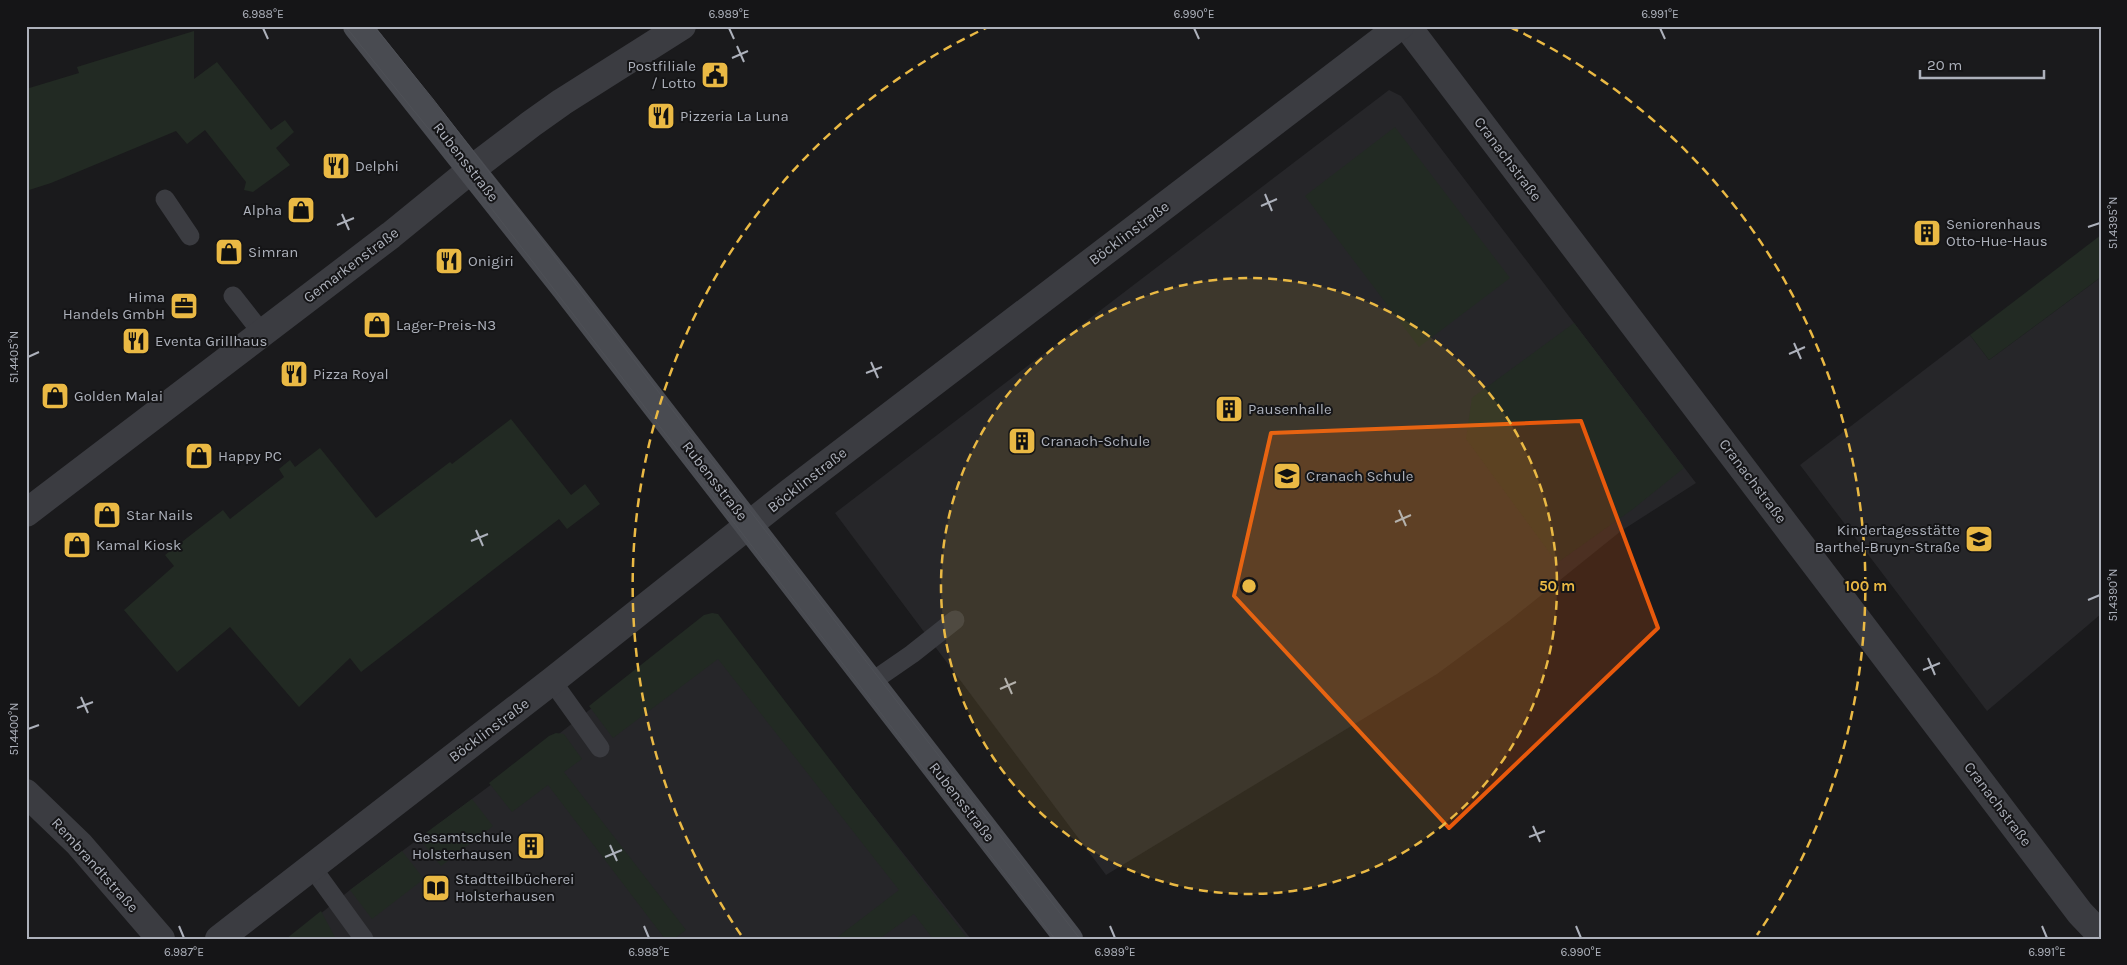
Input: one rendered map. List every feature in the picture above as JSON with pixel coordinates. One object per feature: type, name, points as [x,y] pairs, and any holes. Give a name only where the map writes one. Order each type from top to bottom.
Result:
[{"type":"main road","name":"Rubensstraße","points":[[357,26],[472,169],[1069,939]]},
{"type":"street","name":"Gemarkenstraße","points":[[26,513],[410,220],[472,169],[562,102],[682,26]]},
{"type":"street","name":"Böcklinstraße","points":[[219,939],[552,681],[789,492],[1400,26]]},
{"type":"street","name":"Cranachstraße","points":[[1407,26],[2080,913],[2101,935]]},
{"type":"street","name":"Rembrandtstraße","points":[[26,793],[79,844],[161,939]]},
{"type":"lane","points":[[165,200],[190,236]]},
{"type":"lane","points":[[232,296],[262,334]]},
{"type":"lane","points":[[870,683],[912,654],[955,620]]},
{"type":"lane","points":[[552,681],[600,748]]},
{"type":"lane","points":[[311,866],[364,939]]},
{"type":"highlighted area","points":[[1581,421],[1658,628],[1449,828],[1234,596],[1271,433]]},
{"type":"shaded area","points":[[194,31],[194,79],[217,62],[271,130],[285,120],[294,132],[276,148],[290,165],[253,192],[244,190],[246,182],[205,130],[187,144],[176,131],[51,183],[26,191],[26,110],[29,109],[26,89],[79,73],[77,67]]},
{"type":"shaded area","name":"Cranach Schule","points":[[1389,90],[1401,96],[1696,483],[1621,531],[1509,621],[1437,674],[1106,875],[835,513]]},
{"type":"shaded area","points":[[1395,127],[1510,278],[1419,347],[1305,196]]},
{"type":"shaded area","points":[[2101,235],[2101,277],[1989,360],[1970,335]]},
{"type":"shaded area","name":"Kindertagesstätte Barthel-Bruyn-Straße","points":[[2101,277],[2101,614],[1987,711],[1800,465],[1970,335],[1989,360]]},
{"type":"shaded area","points":[[1574,323],[1684,468],[1633,509],[1557,563],[1466,439],[1472,398]]},
{"type":"shaded area","points":[[511,419],[571,495],[585,484],[600,504],[567,529],[559,519],[361,672],[350,658],[299,707],[230,627],[177,672],[124,610],[174,566],[165,555],[223,510],[230,519],[284,477],[279,469],[290,460],[295,467],[320,448],[376,518]]},
{"type":"shaded area","name":"Gesamtschule Holsterhausen","points":[[713,613],[971,939],[289,939],[350,890],[560,733]]},
{"type":"shaded area","points":[[718,614],[968,939],[933,939],[914,914],[879,939],[835,939],[899,890],[718,659],[613,738],[589,706],[704,615]]},
{"type":"shaded area","points":[[556,733],[564,734],[582,759],[564,772],[686,930],[674,939],[665,939],[548,785],[512,812],[489,783],[549,736]]},
{"type":"shaded area","points":[[472,799],[493,826],[441,866],[419,838]]},
{"type":"shaded area","points":[[402,851],[424,879],[372,919],[350,890]]},
{"type":"shaded area","points":[[321,911],[336,939],[286,939]]},
{"type":"tram line","points":[[345,26],[458,165],[1055,939]]},
{"type":"tram line","points":[[374,26],[433,99],[1080,939]]},
{"type":"place","name":"Postfiliale / Lotto","points":[[715,75]]},
{"type":"place","name":"Pizzeria La Luna","points":[[661,116]]},
{"type":"place","name":"Delphi","points":[[336,166]]},
{"type":"place","name":"Alpha","points":[[301,210]]},
{"type":"place","name":"Seniorenhaus Otto-Hue-Haus","points":[[1927,233]]},
{"type":"place","name":"Simran","points":[[229,252]]},
{"type":"place","name":"Onigiri","points":[[449,261]]},
{"type":"place","name":"Hima Handels GmbH","points":[[184,306]]},
{"type":"place","name":"Lager-Preis-N3","points":[[377,325]]},
{"type":"place","name":"Eventa Grillhaus","points":[[136,341]]},
{"type":"place","name":"Pizza Royal","points":[[294,374]]},
{"type":"place","name":"Golden Malai","points":[[55,396]]},
{"type":"place","name":"Pausenhalle","points":[[1229,409]]},
{"type":"place","name":"Cranach-Schule","points":[[1022,441]]},
{"type":"place","name":"Happy PC","points":[[199,456]]},
{"type":"place","name":"Cranach Schule","points":[[1287,476]]},
{"type":"place","name":"Star Nails","points":[[107,515]]},
{"type":"place","name":"Kindertagesstätte Barthel-Bruyn-Straße","points":[[1979,539]]},
{"type":"place","name":"Kamal Kiosk","points":[[77,545]]},
{"type":"place","name":"Gesamtschule Holsterhausen","points":[[531,846]]},
{"type":"place","name":"Stadtteilbücherei Holsterhausen","points":[[436,888]]}]
